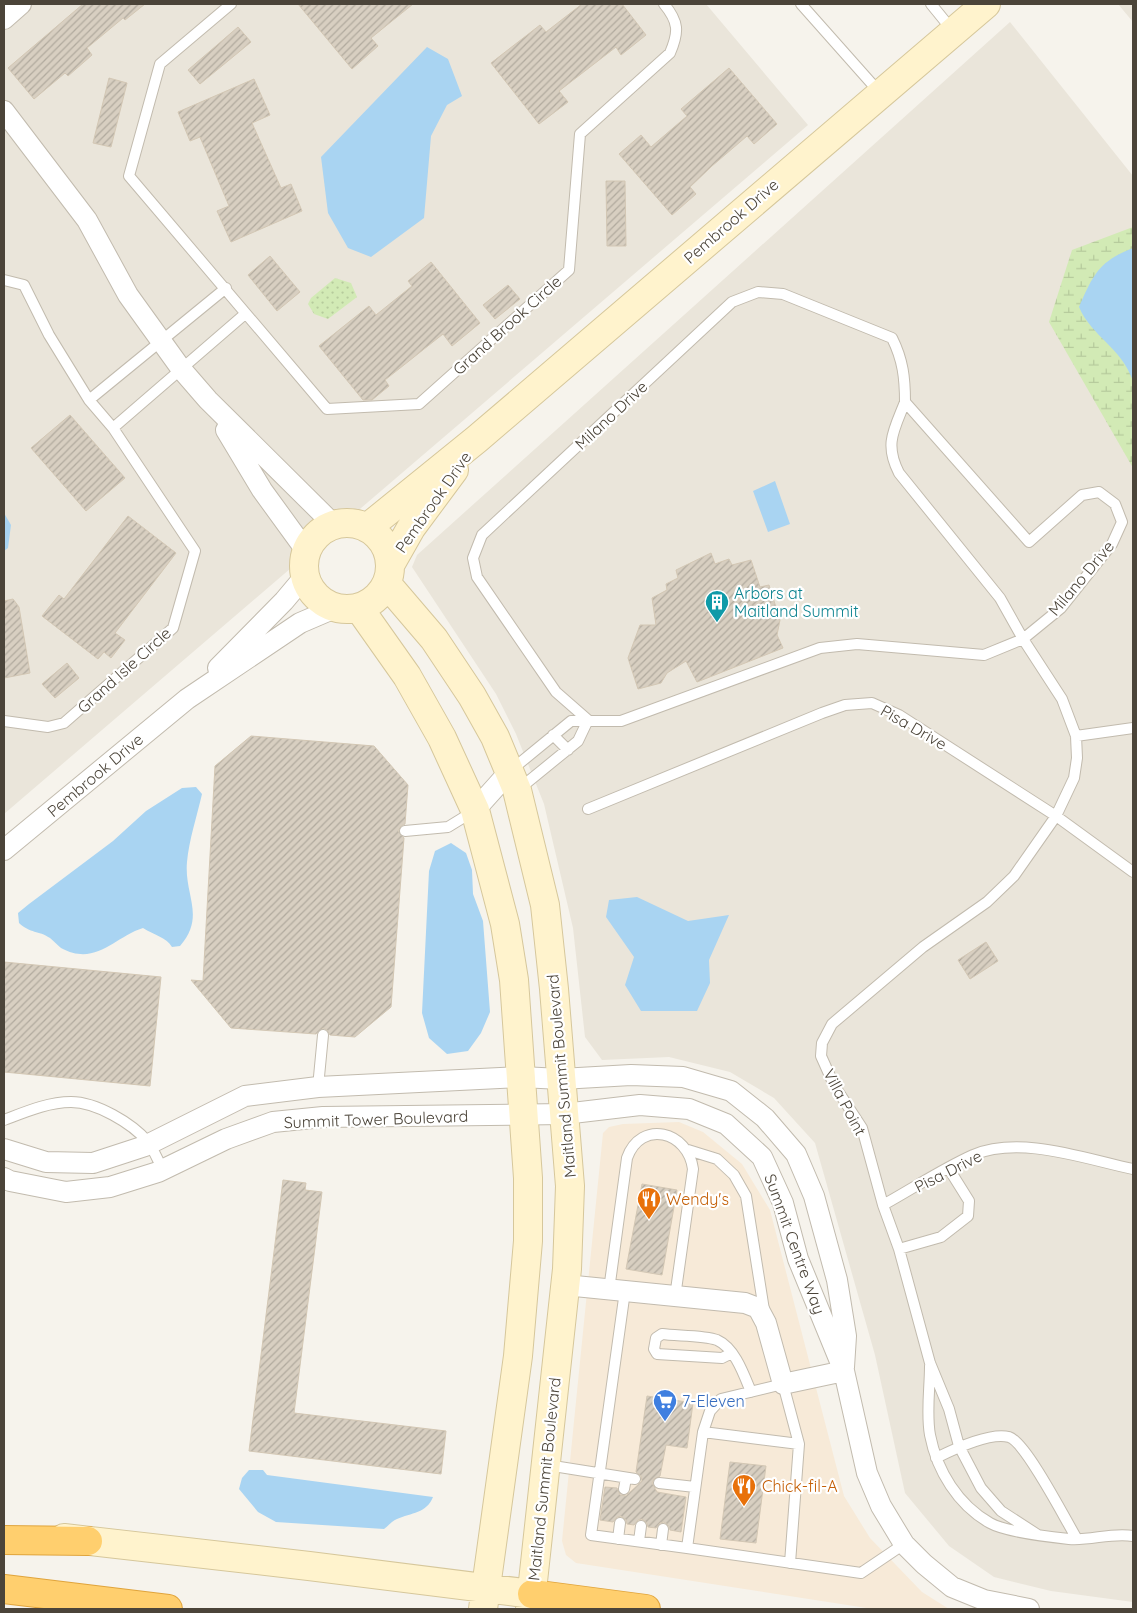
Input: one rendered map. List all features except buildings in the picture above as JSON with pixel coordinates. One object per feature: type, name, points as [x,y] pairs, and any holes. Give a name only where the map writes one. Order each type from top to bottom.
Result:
[{"type":"highway","points":[[4,1540],[88,1541]]},
{"type":"highway","points":[[4,1589],[168,1609]]},
{"type":"highway","points":[[531,1602],[646,1609]]},
{"type":"street","points":[[4,19],[21,4]]},
{"type":"street","name":"Pembrook Drive","points":[[367,528],[477,439],[986,4]]},
{"type":"street","points":[[4,111],[87,220],[128,295],[182,370],[208,400],[334,525]]},
{"type":"street","points":[[208,400],[306,564],[311,590],[321,601],[347,608],[373,601],[389,574],[387,549],[379,536],[367,528],[352,523],[334,525],[321,532],[306,564]]},
{"type":"street","name":"Pembrook Drive","points":[[389,574],[411,528],[477,439]]},
{"type":"street","name":"Pembrook Drive","points":[[4,850],[187,699],[284,602],[306,564]]},
{"type":"street","name":"Maitland Summit Boulevard","points":[[389,574],[472,696],[514,781],[544,906],[554,989],[570,1186],[565,1285],[531,1602]]},
{"type":"street","points":[[347,608],[407,676],[442,738],[475,810],[505,924],[514,980],[524,1115],[528,1241],[518,1356],[485,1599]]},
{"type":"street","name":"Pembrook Drive","points":[[187,699],[300,623],[347,608]]},
{"type":"street","name":"Milano Drive","points":[[475,810],[514,781]]},
{"type":"street","name":"Summit Centre Way","points":[[521,1077],[561,1080],[631,1076],[683,1077],[731,1091],[765,1118],[796,1154],[814,1196],[837,1280],[845,1327],[844,1371]]},
{"type":"street","name":"Summit Tower Boulevard","points":[[4,1149],[46,1162],[93,1163],[149,1144],[245,1096],[318,1087],[521,1077]]},
{"type":"street","name":"Summit Centre Way","points":[[524,1115],[564,1114],[640,1105],[689,1109],[726,1124],[762,1158],[783,1203],[798,1259],[844,1371],[867,1473],[881,1506],[904,1544],[924,1564],[952,1587],[984,1600],[1029,1609]]},
{"type":"street","name":"Summit Tower Boulevard","points":[[4,1178],[10,1181],[66,1192],[110,1187],[163,1170],[226,1139],[273,1122],[323,1117],[524,1115]]},
{"type":"street","points":[[565,1285],[745,1303],[758,1308],[766,1322],[783,1384],[844,1371]]},
{"type":"street","points":[[4,1532],[309,1566],[485,1599],[531,1602]]},
{"type":"lane","name":"Grand Brook Circle","points":[[231,4],[160,64],[129,176],[327,409],[419,404],[569,270],[580,134],[670,53],[678,34],[672,14],[664,4]]},
{"type":"lane","points":[[803,4],[880,94]]},
{"type":"lane","points":[[931,4],[953,32]]},
{"type":"lane","name":"Grand Isle Circle","points":[[4,280],[24,285],[49,335],[88,400],[113,428],[195,552],[173,628],[64,723],[48,727],[4,721]]},
{"type":"lane","points":[[88,400],[226,288]]},
{"type":"lane","name":"Milano Drive","points":[[588,720],[556,692],[477,577],[472,558],[482,535],[732,302],[758,292],[783,294],[892,338],[901,356],[906,378],[905,402],[891,440],[891,457],[899,473],[1000,598],[1023,639],[1062,698],[1076,736],[1077,758],[1074,778],[1056,816]]},
{"type":"lane","points":[[113,428],[245,314]]},
{"type":"lane","name":"Milano Drive","points":[[514,781],[553,735],[571,721],[621,721],[820,648],[856,644],[984,654],[1023,639],[1060,608],[1112,544],[1122,522],[1115,504],[1099,492],[1082,495],[1029,542],[905,402]]},
{"type":"lane","name":"Pisa Drive","points":[[588,809],[822,713],[845,705],[872,703],[899,715],[1056,816],[1133,872]]},
{"type":"lane","name":"Milano Drive","points":[[514,781],[568,750],[578,741],[588,720]]},
{"type":"lane","points":[[1076,736],[1133,728]]},
{"type":"lane","points":[[553,735],[568,750]]},
{"type":"lane","points":[[405,831],[448,827],[475,810]]},
{"type":"lane","name":"Villa Point","points":[[1038,1535],[1001,1511],[981,1488],[960,1446],[949,1410],[930,1363],[899,1249],[883,1205],[862,1128],[834,1085],[821,1056],[822,1043],[832,1024],[924,947],[987,902],[1014,876],[1056,816]]},
{"type":"lane","points":[[318,1087],[323,1034]]},
{"type":"lane","points":[[4,1120],[43,1106],[72,1102],[106,1111],[132,1127],[149,1144],[163,1170]]},
{"type":"lane","points":[[675,1296],[693,1170],[688,1150],[680,1141],[656,1134],[644,1137],[630,1150],[626,1158],[617,1290],[599,1474],[591,1535],[861,1573],[904,1544]]},
{"type":"lane","name":"Pisa Drive","points":[[883,1205],[974,1155],[1007,1147],[1034,1148],[1133,1169]]},
{"type":"lane","points":[[688,1150],[717,1159],[734,1175],[746,1196],[766,1322]]},
{"type":"lane","points":[[899,1249],[941,1237],[968,1216],[969,1201],[949,1169]]},
{"type":"lane","points":[[730,1354],[722,1358],[657,1354],[654,1349],[656,1338],[662,1334],[715,1339],[730,1354],[742,1369],[750,1392]]},
{"type":"lane","name":"Villa Point","points":[[930,1363],[930,1433],[936,1458],[954,1490],[976,1513],[992,1524],[1038,1535],[1077,1539],[1133,1536]]},
{"type":"lane","points":[[687,1548],[703,1432],[710,1411],[721,1399],[783,1384],[799,1444],[790,1563]]},
{"type":"lane","points":[[703,1432],[799,1444]]},
{"type":"lane","points":[[936,1458],[960,1446],[998,1437],[1010,1437],[1016,1440],[1030,1458],[1077,1539]]},
{"type":"lane","points":[[546,1465],[631,1479],[624,1489]]},
{"type":"lane","points":[[665,1487],[695,1487]]},
{"type":"lane","points":[[618,1538],[620,1523]]},
{"type":"lane","points":[[639,1541],[641,1526]]},
{"type":"lane","points":[[661,1544],[663,1529]]},
{"type":"shaded area","points":[[4,4],[706,4],[808,125],[4,814]]},
{"type":"shaded area","points":[[1118,4],[1133,4],[1133,22]]},
{"type":"shaded area","name":"Arbors at Maitland Summit","points":[[1010,22],[1133,176],[1133,1602],[1051,1591],[994,1577],[949,1546],[905,1493],[875,1355],[815,1143],[774,1098],[730,1072],[669,1057],[602,1060],[585,1037],[573,928],[544,804],[516,734],[496,694],[412,567],[417,555]]},
{"type":"shaded area","points":[[679,1122],[703,1132],[742,1164],[770,1210],[844,1496],[870,1538],[922,1592],[949,1609],[873,1609],[576,1563],[566,1555],[562,1541],[603,1133],[609,1127],[623,1124]]},
{"type":"green space","points":[[1133,227],[1133,468],[1049,322],[1072,250]]},
{"type":"green space","points":[[335,278],[351,283],[357,297],[328,319],[314,314],[308,304],[311,298]]},
{"type":"water","points":[[427,47],[448,59],[462,96],[447,105],[431,136],[424,218],[371,257],[348,248],[328,213],[321,157]]},
{"type":"water","points":[[1133,248],[1133,381],[1121,359],[1091,326],[1079,307],[1098,270],[1112,258]]},
{"type":"water","points":[[775,481],[790,524],[768,532],[753,491]]},
{"type":"water","points":[[4,513],[11,525],[8,548],[4,551]]},
{"type":"water","points":[[196,787],[202,794],[187,862],[188,885],[193,915],[192,925],[180,946],[172,947],[163,938],[143,928],[95,952],[73,953],[61,948],[46,936],[27,929],[19,923],[18,913],[113,841],[146,811],[182,788]]},
{"type":"water","points":[[451,843],[466,853],[472,870],[473,894],[483,921],[490,1012],[481,1033],[468,1051],[447,1054],[429,1038],[422,1013],[429,871],[435,851]]},
{"type":"water","points":[[637,897],[688,921],[729,915],[709,960],[710,983],[697,1011],[641,1011],[625,985],[634,957],[606,917],[609,900]]},
{"type":"water","points":[[249,1470],[263,1470],[267,1475],[433,1497],[423,1509],[395,1520],[384,1529],[276,1522],[258,1512],[239,1489],[242,1478]]},
{"type":"place","name":"Arbors at Maitland Summit","points":[[717,623]]},
{"type":"place","name":"Wendy's","points":[[649,1220]]},
{"type":"place","name":"7-Eleven","points":[[665,1422]]},
{"type":"place","name":"Chick-fil-A","points":[[744,1507]]}]
